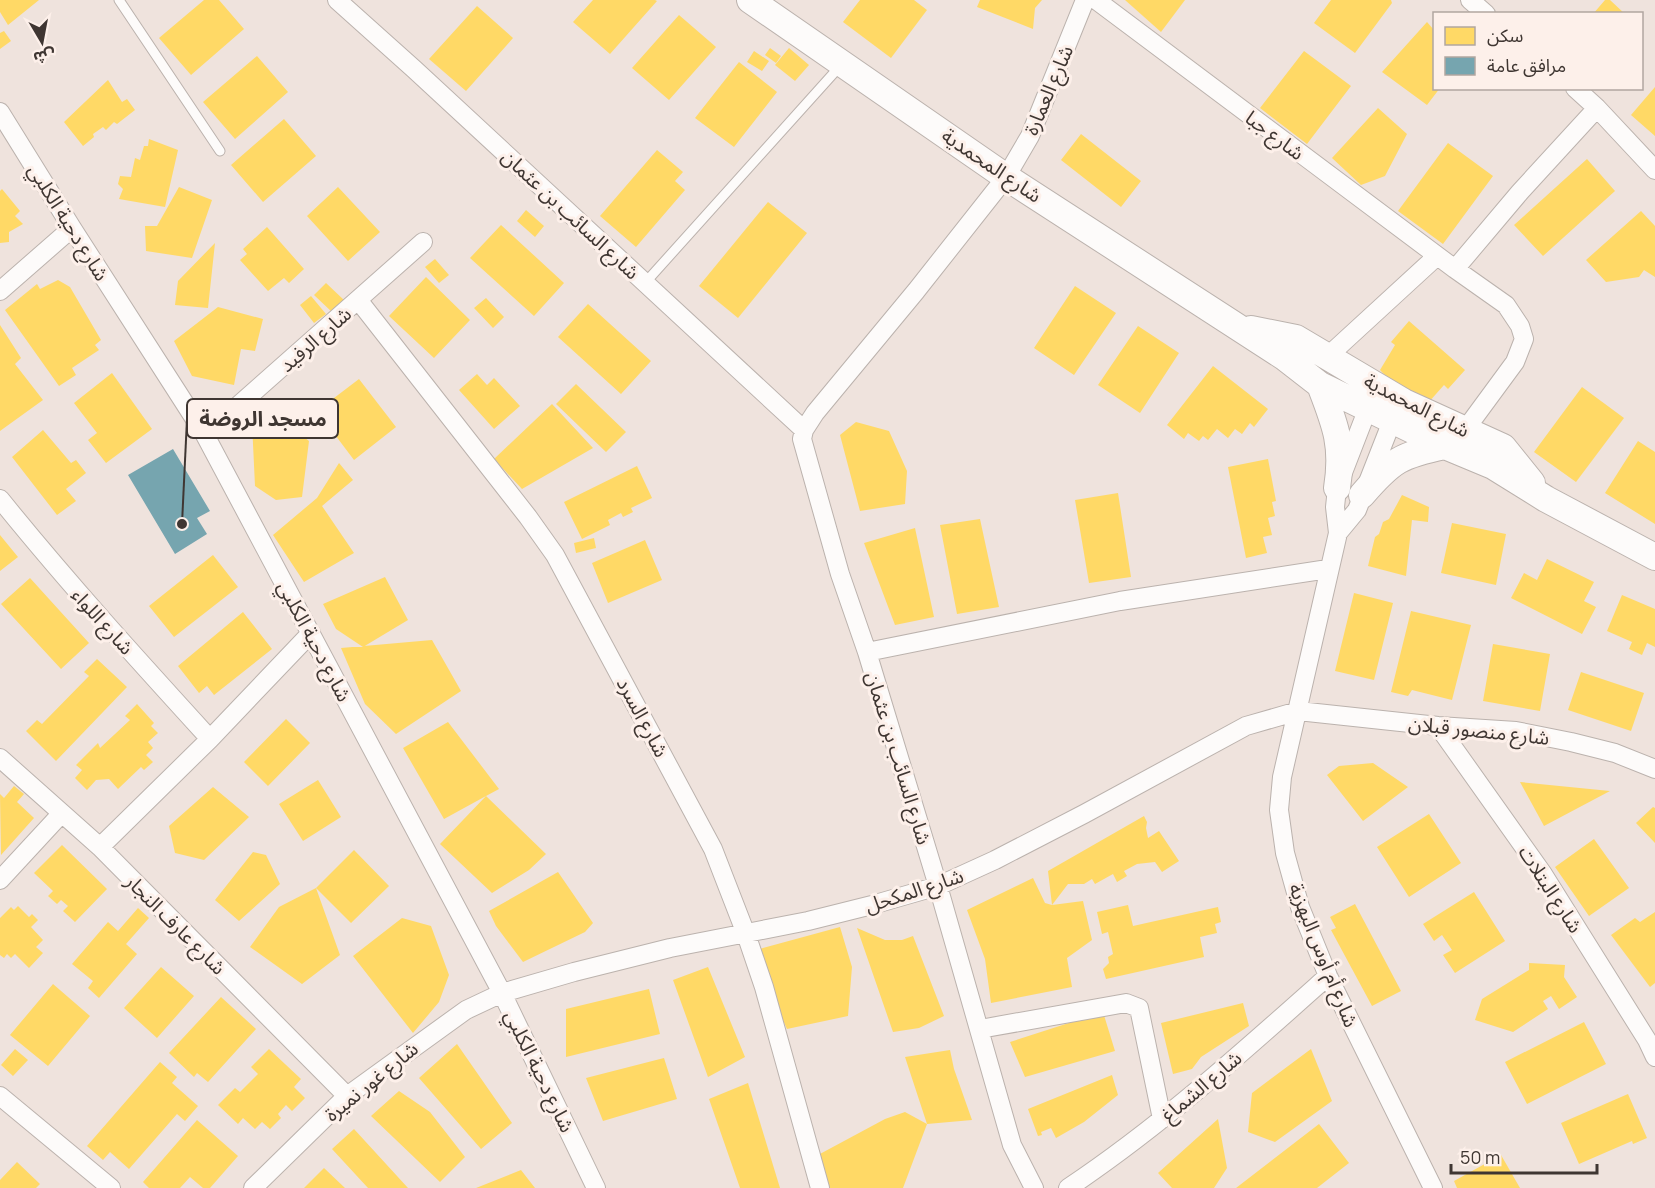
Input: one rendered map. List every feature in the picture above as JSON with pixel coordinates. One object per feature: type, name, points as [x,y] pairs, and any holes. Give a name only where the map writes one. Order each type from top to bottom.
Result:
[{"type":"street","name":"شارع السائب بن عثمان","points":[[337,0],[804,430],[802,439],[836,563],[867,652],[938,886],[1012,1145],[1034,1188]]},
{"type":"street","name":"شارع المحمدية","points":[[750,0],[1006,177],[1284,357],[1320,386],[1374,398]]},
{"type":"street","name":"شارع العمارة","points":[[1006,177],[1030,136],[1085,0]]},
{"type":"street","name":"شارع جبا","points":[[1096,0],[1437,256],[1506,305],[1520,326],[1524,339],[1515,362],[1465,430]]},
{"type":"street","points":[[1470,0],[1484,12]]},
{"type":"street","points":[[1577,90],[1655,170]]},
{"type":"street","points":[[1455,269],[1520,192],[1597,108]]},
{"type":"street","name":"شارع دحية الكلبي","points":[[0,112],[205,435],[502,993],[596,1188]]},
{"type":"street","points":[[804,430],[815,413],[1006,177]]},
{"type":"street","points":[[0,291],[72,228]]},
{"type":"street","name":"شارع الرفيد","points":[[205,435],[423,242]]},
{"type":"street","points":[[1327,357],[1437,256]]},
{"type":"street","name":"شارع السرد","points":[[359,301],[528,517],[555,555],[713,849],[764,987],[820,1188]]},
{"type":"street","name":"شارع المحمدية","points":[[1237,327],[1296,338],[1327,357],[1374,398],[1398,411],[1445,446],[1493,466],[1546,499],[1655,557]]},
{"type":"street","points":[[1320,386],[1338,438],[1341,466],[1336,488]]},
{"type":"street","name":"شارع أم أوس البهزية","points":[[1374,398],[1336,488],[1335,507],[1338,533],[1281,777],[1279,810],[1285,853],[1300,907],[1328,976],[1433,1188]]},
{"type":"street","name":"شارع المحمدية","points":[[1398,411],[1465,430],[1503,447],[1546,499]]},
{"type":"street","name":"شارع أم أوس البهزية","points":[[1338,533],[1357,510],[1398,411]]},
{"type":"street","points":[[1362,495],[1387,468],[1402,457],[1445,446]]},
{"type":"street","name":"شارع اللواء","points":[[0,499],[84,600],[210,739]]},
{"type":"street","points":[[867,652],[1120,601],[1328,569]]},
{"type":"street","points":[[100,847],[210,739],[311,633]]},
{"type":"street","name":"شارع المكحل","points":[[502,993],[573,972],[670,948],[862,908],[938,886],[995,860],[1084,814],[1246,726],[1298,711]]},
{"type":"street","name":"شارع منصور قبلان","points":[[1298,711],[1438,726],[1516,731],[1615,753],[1655,769]]},
{"type":"street","name":"شارع البتلات","points":[[1438,726],[1543,874],[1647,1040],[1655,1057]]},
{"type":"street","name":"شارع عارف النجار","points":[[0,758],[100,847],[346,1096]]},
{"type":"street","points":[[0,880],[61,814]]},
{"type":"street","name":"شارع الشماغ","points":[[1068,1188],[1094,1181],[1162,1119],[1328,976]]},
{"type":"street","name":"شارع غور نميرة","points":[[253,1188],[346,1096],[446,1023],[466,1010],[502,993]]},
{"type":"street","points":[[980,1029],[1126,1003],[1139,1008],[1162,1119]]},
{"type":"street","points":[[0,1096],[111,1188]]},
{"type":"lane","points":[[119,0],[220,151]]},
{"type":"lane","points":[[645,283],[841,65]]},
{"type":"building: سكن","points":[[0,0],[39,0],[8,25],[0,12]]},
{"type":"building: سكن","points":[[204,0],[219,0],[244,29],[191,75],[159,38]]},
{"type":"building: سكن","points":[[593,0],[657,1],[610,54],[573,22]]},
{"type":"building: سكن","points":[[860,0],[914,0],[927,10],[891,58],[843,22]]},
{"type":"building: سكن","points":[[980,0],[1042,0],[1035,8],[1033,29],[977,7]]},
{"type":"building: سكن","points":[[1125,0],[1185,0],[1161,32]]},
{"type":"building: سكن","points":[[1331,0],[1391,0],[1392,3],[1355,53],[1314,23]]},
{"type":"building: سكن","points":[[1605,0],[1610,0],[1623,12],[1595,12]]},
{"type":"building: سكن","points":[[477,6],[513,38],[466,91],[429,59]]},
{"type":"building: سكن","points":[[679,15],[716,47],[669,100],[632,68]]},
{"type":"building: سكن","points":[[1427,22],[1433,29],[1433,90],[1438,90],[1427,105],[1382,72]]},
{"type":"building: سكن","points":[[4,31],[11,41],[0,49],[0,33]]},
{"type":"building: سكن","points":[[770,48],[781,56],[776,63],[765,55]]},
{"type":"building: سكن","points":[[789,48],[809,65],[795,81],[775,65]]},
{"type":"building: سكن","points":[[754,51],[769,61],[762,71],[747,62]]},
{"type":"building: سكن","points":[[1304,51],[1351,86],[1307,144],[1260,108]]},
{"type":"building: سكن","points":[[257,56],[288,92],[235,139],[203,102]]},
{"type":"building: سكن","points":[[739,62],[777,92],[734,147],[695,118]]},
{"type":"building: سكن","points":[[108,80],[122,102],[127,99],[135,110],[117,124],[114,122],[106,130],[103,127],[93,134],[94,137],[83,146],[64,122]]},
{"type":"building: سكن","points":[[1655,87],[1655,136],[1631,115]]},
{"type":"building: سكن","points":[[1378,108],[1407,134],[1385,176],[1361,185],[1332,158]]},
{"type":"building: سكن","points":[[284,119],[316,156],[263,202],[231,165]]},
{"type":"building: سكن","points":[[1081,134],[1141,181],[1121,207],[1061,160]]},
{"type":"building: سكن","points":[[149,139],[178,150],[165,207],[119,199],[123,189],[118,184],[120,176],[131,177],[135,158],[140,160],[144,146],[148,146]]},
{"type":"building: سكن","points":[[1448,143],[1493,176],[1443,244],[1398,211]]},
{"type":"building: سكن","points":[[657,150],[683,172],[675,181],[685,190],[636,247],[600,216]]},
{"type":"building: سكن","points":[[1587,159],[1615,191],[1543,256],[1514,225]]},
{"type":"building: سكن","points":[[179,187],[212,200],[192,258],[146,251],[145,226],[157,226]]},
{"type":"building: سكن","points":[[338,187],[380,232],[348,261],[307,216]]},
{"type":"building: سكن","points":[[2,189],[20,211],[15,216],[23,224],[9,232],[9,242],[0,243],[0,191]]},
{"type":"building: سكن","points":[[768,202],[807,233],[738,318],[699,286]]},
{"type":"building: سكن","points":[[526,210],[544,226],[535,237],[517,221]]},
{"type":"building: سكن","points":[[1641,211],[1655,226],[1655,277],[1644,270],[1639,277],[1606,282],[1586,260]]},
{"type":"building: سكن","points":[[501,225],[564,283],[534,316],[470,258]]},
{"type":"building: سكن","points":[[267,227],[304,269],[289,283],[284,278],[268,291],[240,260],[247,254],[243,249]]},
{"type":"building: سكن","points":[[215,243],[208,308],[175,305],[178,281]]},
{"type":"building: سكن","points":[[435,259],[449,275],[439,283],[425,267]]},
{"type":"building: سكن","points":[[426,277],[470,320],[434,358],[389,316]]},
{"type":"building: سكن","points":[[58,280],[70,287],[101,340],[95,345],[99,350],[72,368],[76,375],[59,386],[5,310],[37,284],[40,289]]},
{"type":"building: سكن","points":[[326,283],[345,301],[333,313],[314,295]]},
{"type":"building: سكن","points":[[1075,286],[1116,313],[1074,375],[1034,348]]},
{"type":"building: سكن","points":[[311,296],[326,314],[314,323],[300,305]]},
{"type":"building: سكن","points":[[486,298],[504,317],[493,328],[474,308]]},
{"type":"building: سكن","points":[[588,304],[651,361],[621,394],[558,337]]},
{"type":"building: سكن","points":[[218,307],[263,319],[255,351],[241,349],[234,385],[192,376],[174,341]]},
{"type":"building: سكن","points":[[1409,321],[1465,370],[1448,389],[1444,385],[1428,403],[1400,391],[1380,370],[1395,345],[1391,342]]},
{"type":"building: سكن","points":[[0,325],[21,358],[15,364],[43,400],[0,431]]},
{"type":"building: سكن","points":[[1138,326],[1179,353],[1140,413],[1098,385]]},
{"type":"building: سكن","points":[[1213,366],[1268,409],[1254,427],[1250,423],[1242,434],[1235,429],[1228,438],[1217,429],[1208,440],[1203,436],[1199,441],[1188,433],[1184,439],[1167,425]]},
{"type":"building: سكن","points":[[112,373],[152,429],[106,463],[88,440],[97,433],[74,403]]},
{"type":"building: سكن","points":[[477,374],[487,385],[494,378],[520,406],[494,429],[459,390]]},
{"type":"building: سكن","points":[[359,379],[396,427],[354,460],[317,411]]},
{"type":"building: سكن","points":[[576,384],[626,432],[606,452],[556,404]]},
{"type":"building: سكن","points":[[1582,387],[1624,418],[1576,482],[1534,452]]},
{"type":"building: سكن","points":[[552,404],[593,448],[522,489],[494,459]]},
{"type":"building: سكن","points":[[281,419],[309,441],[302,497],[276,500],[255,486],[252,423]]},
{"type":"building: سكن","points":[[856,422],[889,431],[907,471],[905,504],[860,511],[840,435]]},
{"type":"building: سكن","points":[[43,430],[71,463],[76,460],[86,473],[66,489],[76,501],[57,515],[12,457]]},
{"type":"building: سكن","points":[[1638,441],[1655,452],[1655,524],[1605,493]]},
{"type":"building: سكن","points":[[1268,459],[1276,501],[1272,502],[1275,516],[1268,518],[1272,535],[1263,537],[1267,553],[1246,558],[1228,467]]},
{"type":"building: سكن","points":[[339,463],[353,480],[322,506],[354,553],[304,582],[273,535],[317,498]]},
{"type":"building: سكن","points":[[637,466],[652,498],[631,508],[633,512],[623,517],[621,513],[608,520],[610,525],[582,539],[564,502]]},
{"type":"building: سكن","points":[[1118,493],[1131,577],[1089,583],[1075,500]]},
{"type":"building: سكن","points":[[1402,495],[1429,507],[1428,522],[1412,520],[1406,576],[1368,566],[1375,537],[1379,534],[1383,522],[1389,519]]},
{"type":"building: سكن","points":[[980,519],[999,607],[957,614],[940,525]]},
{"type":"building: سكن","points":[[1452,523],[1506,534],[1496,585],[1441,573]]},
{"type":"building: سكن","points":[[915,528],[934,617],[895,625],[864,543]]},
{"type":"building: سكن","points":[[0,535],[18,557],[0,571]]},
{"type":"building: سكن","points":[[594,538],[596,548],[576,553],[574,543]]},
{"type":"building: سكن","points":[[645,540],[662,580],[608,603],[592,563]]},
{"type":"building: سكن","points":[[213,555],[238,587],[174,637],[149,606]]},
{"type":"building: سكن","points":[[1547,559],[1594,582],[1584,601],[1596,607],[1582,634],[1511,598],[1524,573],[1537,580]]},
{"type":"building: سكن","points":[[385,577],[408,620],[363,647],[336,629],[323,604]]},
{"type":"building: سكن","points":[[30,578],[89,643],[61,669],[1,604]]},
{"type":"building: سكن","points":[[1354,593],[1393,603],[1374,680],[1335,671]]},
{"type":"building: سكن","points":[[1622,595],[1655,609],[1655,647],[1647,643],[1642,655],[1629,649],[1632,642],[1607,631]]},
{"type":"building: سكن","points":[[1411,611],[1471,625],[1452,700],[1412,690],[1408,696],[1391,692]]},
{"type":"building: سكن","points":[[243,612],[272,649],[214,695],[207,686],[199,693],[178,666]]},
{"type":"building: سكن","points":[[432,640],[461,691],[396,734],[365,704],[341,648]]},
{"type":"building: سكن","points":[[1493,644],[1550,654],[1540,711],[1483,701]]},
{"type":"building: سكن","points":[[97,659],[127,687],[56,761],[26,731],[37,720],[42,724],[89,676],[84,672]]},
{"type":"building: سكن","points":[[1581,672],[1644,693],[1631,731],[1568,710]]},
{"type":"building: سكن","points":[[137,704],[154,723],[151,726],[158,733],[148,742],[153,748],[146,755],[153,762],[144,770],[141,767],[118,789],[109,779],[96,780],[87,790],[75,778],[82,770],[76,765],[98,743],[100,748],[130,720],[125,716]]},
{"type":"building: سكن","points":[[286,719],[310,743],[268,786],[244,762]]},
{"type":"building: سكن","points":[[448,722],[499,789],[444,819],[403,748]]},
{"type":"building: سكن","points":[[1373,763],[1408,787],[1363,821],[1327,775],[1339,766]]},
{"type":"building: سكن","points":[[318,780],[341,817],[303,841],[279,804]]},
{"type":"building: سكن","points":[[1520,782],[1610,791],[1544,826]]},
{"type":"building: سكن","points":[[14,786],[24,794],[17,802],[34,818],[1,855],[0,794],[4,798]]},
{"type":"building: سكن","points":[[213,787],[249,817],[204,860],[175,853],[169,826]]},
{"type":"building: سكن","points":[[486,796],[546,854],[529,870],[492,893],[440,844]]},
{"type":"building: سكن","points":[[1653,807],[1655,808],[1655,843],[1636,823]]},
{"type":"building: سكن","points":[[1429,814],[1461,863],[1409,897],[1377,847]]},
{"type":"building: سكن","points":[[1144,816],[1147,822],[1148,838],[1159,831],[1179,861],[1162,872],[1155,862],[1137,864],[1124,871],[1127,876],[1117,882],[1113,874],[1095,884],[1092,879],[1084,884],[1068,884],[1052,905],[1048,871]]},
{"type":"building: سكن","points":[[1594,839],[1629,888],[1589,916],[1555,867]]},
{"type":"building: سكن","points":[[62,845],[107,889],[75,922],[63,911],[68,906],[61,900],[57,904],[48,896],[53,891],[34,873]]},
{"type":"building: سكن","points":[[354,850],[389,886],[351,923],[316,888]]},
{"type":"building: سكن","points":[[253,852],[266,855],[280,884],[239,921],[215,900]]},
{"type":"building: سكن","points":[[558,872],[593,923],[585,932],[523,962],[496,926],[489,911]]},
{"type":"building: سكن","points":[[1033,878],[1045,903],[1052,905],[1083,901],[1092,940],[1067,958],[1072,987],[991,1003],[985,959],[967,910]]},
{"type":"building: سكن","points":[[316,888],[340,955],[302,984],[250,947],[279,907]]},
{"type":"building: سكن","points":[[1474,892],[1505,941],[1455,973],[1443,955],[1452,950],[1442,935],[1434,941],[1423,924]]},
{"type":"building: سكن","points":[[1355,904],[1401,991],[1372,1006],[1331,930],[1336,928],[1330,917]]},
{"type":"building: سكن","points":[[1128,905],[1133,926],[1218,907],[1221,922],[1215,924],[1217,933],[1200,937],[1204,957],[1106,979],[1103,969],[1109,963],[1108,957],[1113,954],[1108,932],[1102,934],[1097,912]]},
{"type":"building: سكن","points":[[18,906],[29,917],[32,914],[38,920],[31,927],[43,940],[36,947],[43,953],[29,968],[15,954],[11,958],[7,954],[4,958],[0,955],[0,918],[11,907],[14,910]]},
{"type":"building: سكن","points":[[138,908],[149,918],[126,944],[137,954],[99,998],[88,988],[93,981],[72,964],[108,922],[118,931]]},
{"type":"building: سكن","points":[[1655,912],[1655,983],[1650,987],[1611,935],[1635,918],[1640,922]]},
{"type":"building: سكن","points":[[402,918],[431,926],[449,975],[439,1002],[413,1033],[353,956]]},
{"type":"building: سكن","points":[[840,927],[852,967],[848,1016],[787,1029],[761,972],[756,950]]},
{"type":"building: سكن","points":[[857,928],[885,940],[902,940],[913,936],[944,1016],[919,1028],[893,1032]]},
{"type":"building: سكن","points":[[1529,963],[1565,965],[1564,977],[1577,997],[1559,1009],[1551,996],[1543,1001],[1548,1009],[1513,1032],[1475,1020],[1482,999],[1529,970]]},
{"type":"building: سكن","points":[[161,967],[194,996],[157,1038],[124,1008]]},
{"type":"building: سكن","points":[[708,967],[745,1057],[708,1077],[673,980]]},
{"type":"building: سكن","points":[[53,984],[90,1016],[48,1066],[10,1035]]},
{"type":"building: سكن","points":[[649,989],[660,1034],[566,1057],[566,1009]]},
{"type":"building: سكن","points":[[221,997],[256,1029],[208,1082],[197,1073],[194,1077],[169,1053]]},
{"type":"building: سكن","points":[[1243,1003],[1249,1026],[1201,1057],[1192,1069],[1173,1074],[1161,1023]]},
{"type":"building: سكن","points":[[1103,1012],[1115,1051],[1025,1077],[1010,1042]]},
{"type":"building: سكن","points":[[1584,1022],[1606,1064],[1527,1104],[1505,1062]]},
{"type":"building: سكن","points":[[457,1044],[512,1123],[481,1149],[419,1078]]},
{"type":"building: سكن","points":[[15,1049],[28,1060],[13,1076],[1,1065]]},
{"type":"building: سكن","points":[[269,1049],[301,1079],[294,1087],[305,1098],[292,1111],[286,1105],[278,1114],[281,1118],[270,1129],[262,1122],[255,1129],[243,1118],[238,1124],[218,1105],[235,1088],[240,1092],[258,1074],[251,1067]]},
{"type":"building: سكن","points":[[1311,1049],[1332,1101],[1275,1142],[1248,1132],[1252,1093]]},
{"type":"building: سكن","points":[[950,1050],[954,1069],[972,1120],[927,1124],[905,1057]]},
{"type":"building: سكن","points":[[664,1058],[677,1099],[603,1121],[586,1078]]},
{"type":"building: سكن","points":[[160,1062],[177,1077],[172,1083],[198,1106],[185,1121],[177,1114],[129,1169],[110,1152],[103,1160],[87,1146]]},
{"type":"building: سكن","points":[[1112,1075],[1118,1095],[1084,1122],[1056,1138],[1051,1128],[1041,1132],[1042,1135],[1038,1136],[1028,1109]]},
{"type":"building: سكن","points":[[748,1083],[780,1188],[740,1188],[709,1099]]},
{"type":"building: سكن","points":[[399,1091],[430,1112],[465,1157],[440,1182],[371,1116]]},
{"type":"building: سكن","points":[[1628,1094],[1647,1138],[1633,1144],[1632,1141],[1579,1164],[1561,1123]]},
{"type":"building: سكن","points":[[905,1112],[927,1124],[903,1188],[827,1188],[818,1155],[885,1119]]},
{"type":"building: سكن","points":[[1218,1119],[1227,1168],[1214,1188],[1172,1188],[1158,1173]]},
{"type":"building: سكن","points":[[197,1120],[238,1156],[210,1188],[203,1188],[190,1177],[180,1188],[149,1188],[143,1182]]},
{"type":"building: سكن","points":[[1319,1124],[1349,1163],[1317,1188],[1236,1188]]},
{"type":"building: سكن","points":[[354,1129],[408,1188],[368,1188],[332,1149]]},
{"type":"building: سكن","points":[[1501,1155],[1520,1188],[1457,1188],[1454,1181]]},
{"type":"building: سكن","points":[[17,1162],[40,1184],[36,1188],[0,1188],[0,1180]]},
{"type":"building: سكن","points":[[324,1168],[345,1188],[304,1188]]},
{"type":"building: سكن","points":[[521,1170],[535,1188],[476,1188]]},
{"type":"building: مرافق عامة","points":[[173,449],[210,511],[197,518],[207,534],[175,554],[128,475]]},
{"type":"place","name":"مسجد الروضة","points":[[182,524]]}]
